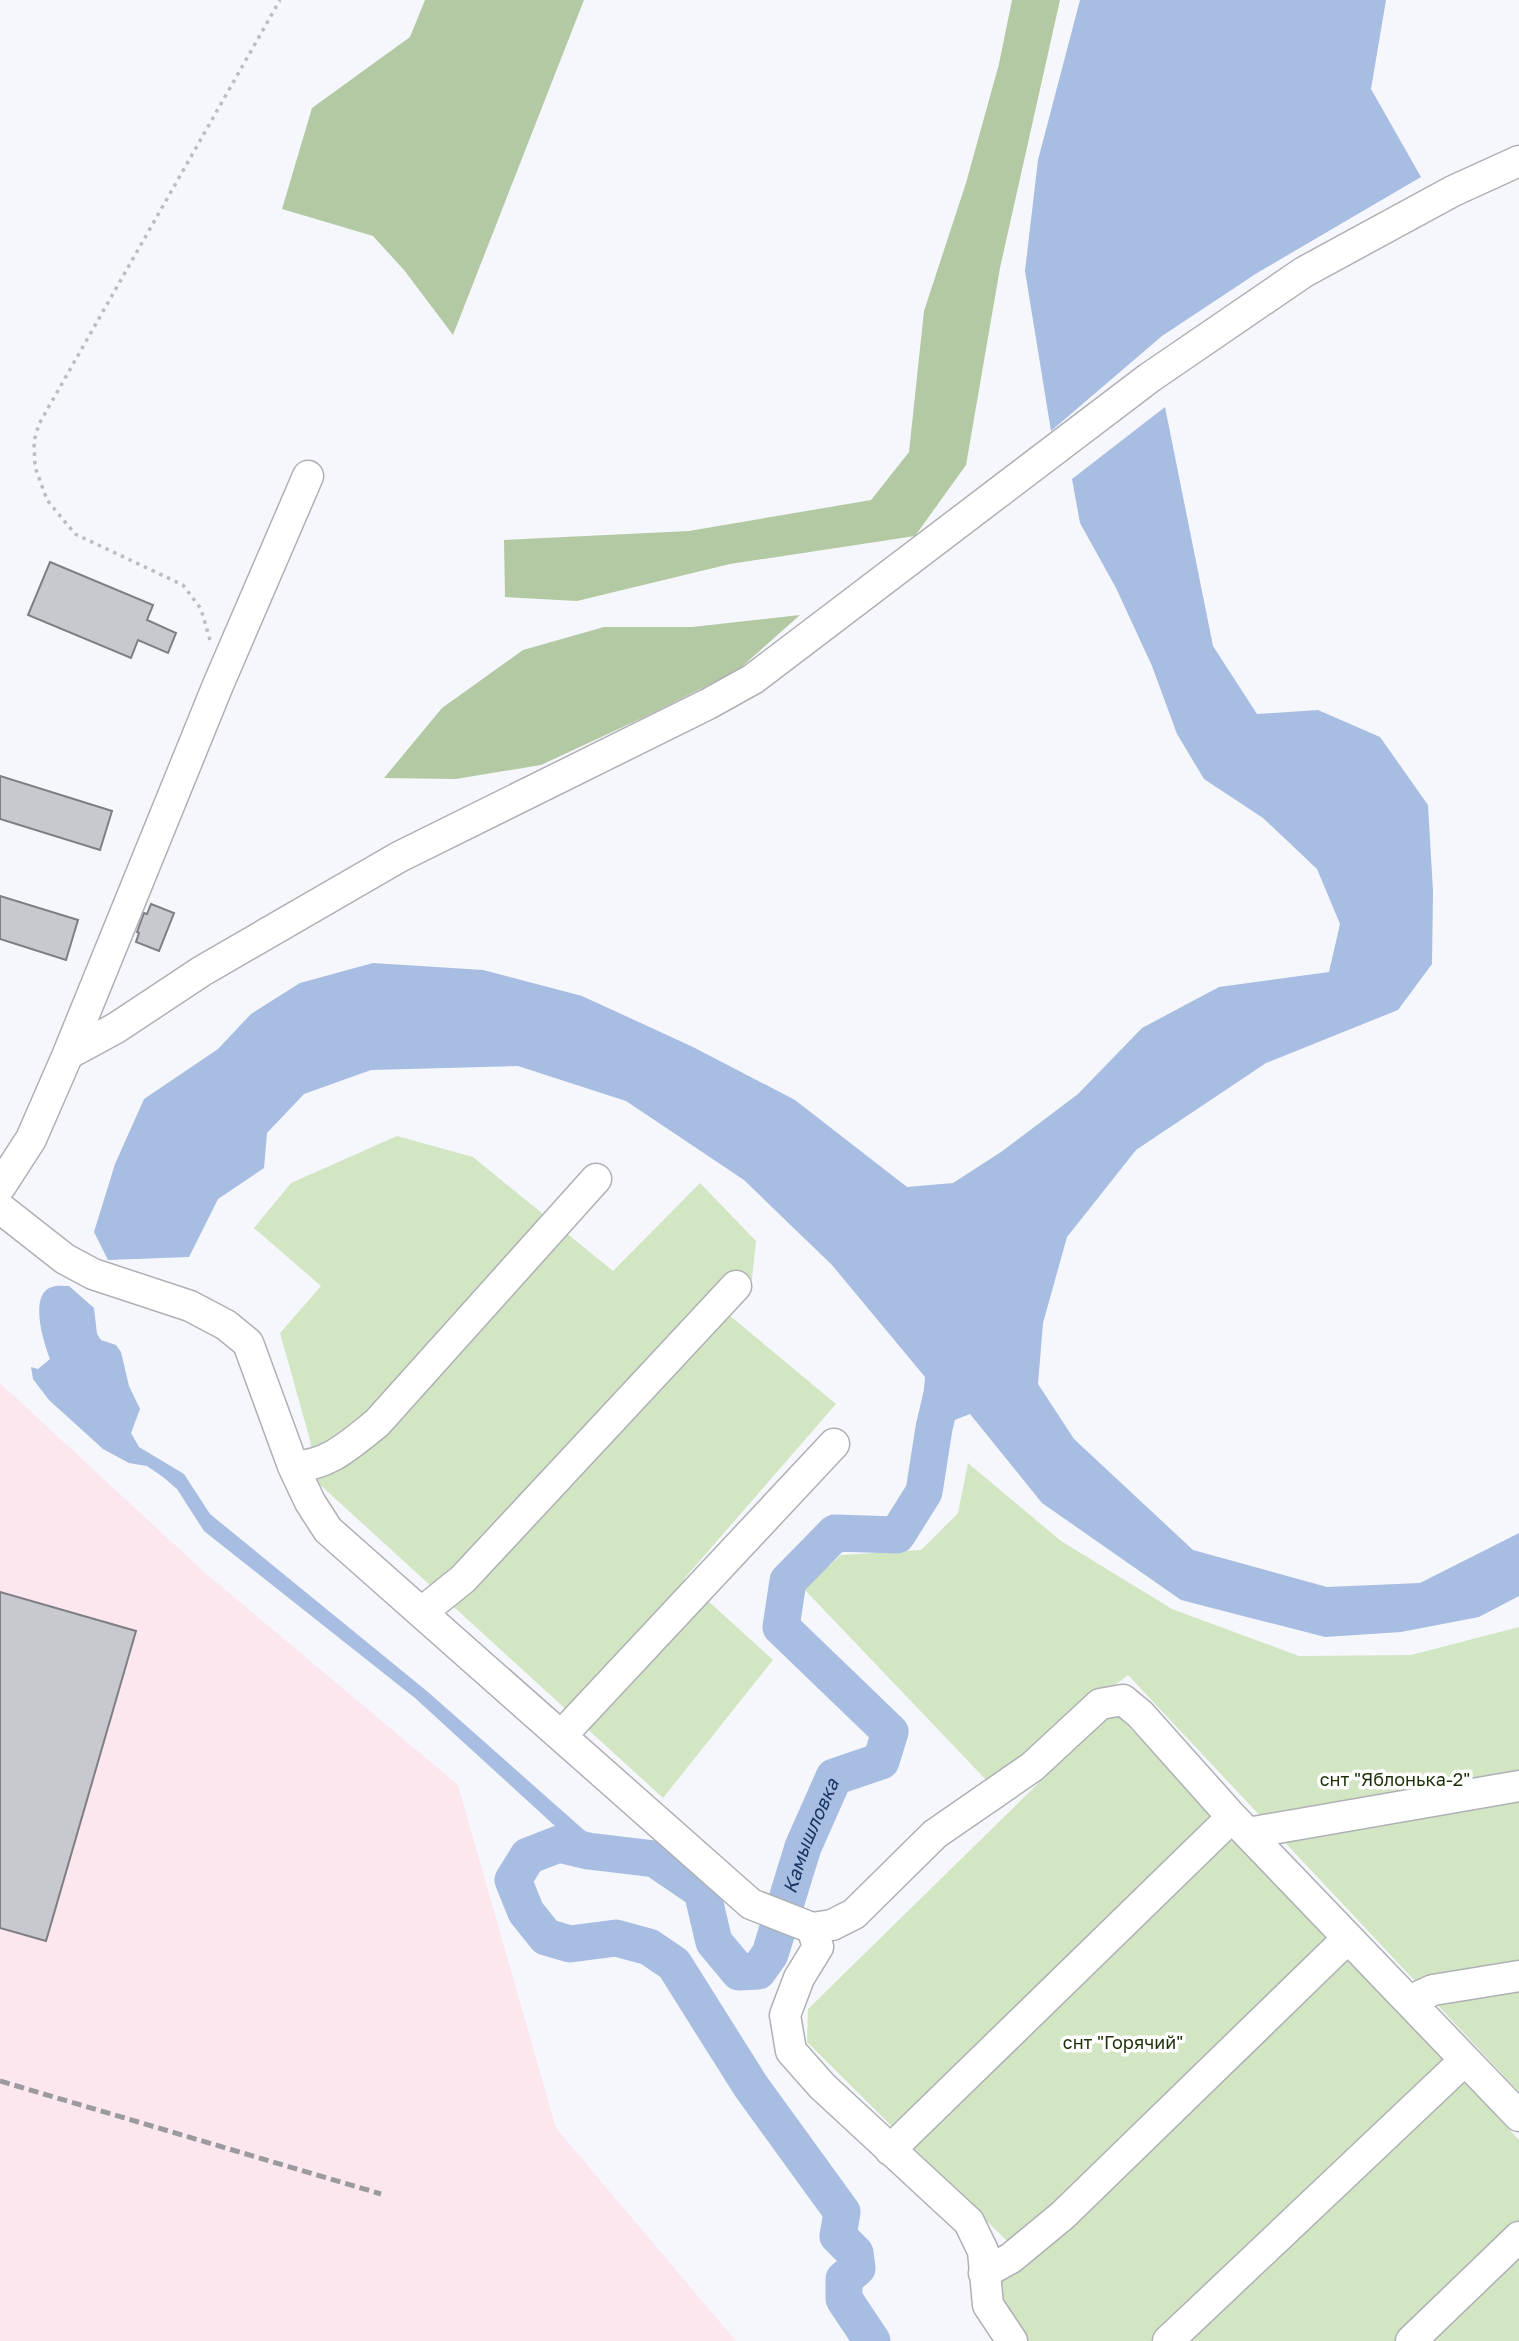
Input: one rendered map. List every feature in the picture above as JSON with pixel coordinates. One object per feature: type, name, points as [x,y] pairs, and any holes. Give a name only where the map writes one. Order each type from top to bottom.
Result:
[{"type":"street","points":[[68,1054],[116,1028],[202,971],[399,857],[708,704],[753,679],[1006,485],[1171,363],[1304,272],[1453,191],[1519,161]]},
{"type":"street","points":[[0,1187],[31,1139],[68,1054],[218,685],[308,476]]},
{"type":"street","points":[[293,1466],[309,1466],[341,1452],[377,1423],[596,1179]]},
{"type":"street","points":[[0,1208],[65,1259],[93,1274],[190,1306],[226,1325],[248,1343],[293,1466],[310,1502],[328,1530],[751,1905],[812,1928],[832,1925],[855,1914],[935,1834],[1032,1767],[1100,1704],[1123,1700],[1140,1714],[1240,1825],[1519,2116]]},
{"type":"street","points":[[422,1612],[463,1579],[736,1286]]},
{"type":"street","points":[[561,1736],[834,1444]]},
{"type":"street","points":[[890,2150],[1240,1825],[1519,1786]]},
{"type":"street","points":[[812,1928],[818,1947],[799,1978],[785,2015],[791,2051],[822,2086],[968,2222],[983,2251],[988,2305],[1012,2341]]},
{"type":"street","points":[[984,2273],[1012,2258],[1063,2215],[1348,1938]]},
{"type":"street","points":[[1409,2001],[1433,1990],[1519,1976]]},
{"type":"street","points":[[1168,2341],[1465,2060]]},
{"type":"street","points":[[1410,2341],[1519,2236]]},
{"type":"path","points":[[212,649],[201,610],[183,585],[75,534],[47,500],[35,467],[34,442],[39,424],[280,0]]},
{"type":"shaded area","points":[[0,1383],[203,1571],[458,1785],[556,2128],[736,2341],[0,2341]]},
{"type":"green space","points":[[425,0],[584,0],[453,335],[404,270],[373,236],[282,209],[312,108],[410,37]]},
{"type":"green space","points":[[1012,0],[1060,0],[1000,268],[966,465],[915,536],[730,564],[577,601],[505,597],[504,540],[689,531],[871,500],[909,452],[924,311],[966,183],[999,64]]},
{"type":"green space","points":[[800,615],[738,670],[541,765],[456,779],[384,778],[442,708],[523,650],[604,627],[692,627]]},
{"type":"green space","points":[[397,1136],[473,1157],[613,1271],[700,1183],[756,1241],[751,1288],[729,1315],[836,1404],[684,1579],[773,1660],[663,1798],[317,1482],[310,1440],[280,1333],[321,1286],[254,1228],[291,1183]]},
{"type":"green space","name":"снт \"Яблонька-2\"","points":[[968,1463],[1061,1541],[1172,1609],[1299,1656],[1411,1655],[1519,1627],[1519,2092],[1128,1675],[990,1784],[803,1588],[841,1555],[921,1550],[958,1513]]},
{"type":"green space","name":"снт \"Горячий\"","points":[[1113,1710],[1519,2140],[1519,2341],[1029,2341],[991,2287],[1024,2258],[807,2042],[808,2009]]},
{"type":"water","points":[[1080,0],[1386,0],[1371,89],[1421,177],[1257,273],[1162,336],[1051,431],[1025,271],[1038,160]]},
{"type":"water","points":[[1165,407],[1213,646],[1257,714],[1318,710],[1380,737],[1428,805],[1433,891],[1432,964],[1398,1010],[1266,1063],[1136,1150],[1067,1237],[1043,1323],[1038,1384],[1074,1439],[1193,1550],[1327,1587],[1420,1583],[1519,1533],[1519,1596],[1479,1617],[1401,1632],[1325,1637],[1181,1600],[1042,1503],[970,1414],[934,1428],[921,1426],[925,1377],[832,1265],[744,1180],[626,1101],[518,1066],[371,1070],[304,1094],[267,1133],[264,1168],[218,1199],[189,1257],[108,1260],[94,1232],[115,1164],[144,1099],[218,1049],[251,1014],[300,983],[373,963],[483,970],[582,996],[693,1047],[795,1100],[907,1187],[953,1183],[1001,1152],[1078,1094],[1142,1028],[1219,987],[1329,972],[1340,924],[1317,869],[1263,818],[1204,779],[1177,734],[1152,666],[1116,588],[1080,523],[1072,479]]},
{"type":"water","points":[[69,1286],[94,1308],[97,1334],[101,1340],[116,1345],[121,1352],[129,1386],[140,1409],[131,1433],[139,1447],[184,1474],[210,1514],[428,1692],[594,1839],[606,1858],[590,1858],[415,1698],[204,1531],[177,1489],[163,1477],[147,1466],[129,1463],[103,1449],[49,1400],[33,1379],[31,1367],[38,1369],[50,1359],[44,1342],[39,1309],[45,1291],[52,1287]]},
{"type":"building","points":[[50,562],[153,605],[147,620],[176,633],[168,653],[138,640],[131,658],[28,615]]},
{"type":"building","points":[[0,776],[112,811],[100,850],[0,819]]},
{"type":"building","points":[[0,896],[78,920],[66,960],[0,939]]},
{"type":"building","points":[[151,904],[174,913],[159,951],[136,942],[144,913],[147,914]]},
{"type":"building","points":[[0,1592],[136,1631],[46,1941],[0,1928]]},
{"type":"waterway","name":"Камышловка","points":[[872,2341],[844,2299],[844,2279],[857,2268],[855,2253],[838,2236],[842,2212],[750,2085],[674,1964],[649,1947],[616,1938],[570,1944],[546,1937],[526,1912],[513,1880],[528,1856],[559,1844],[588,1851],[655,1859],[702,1891],[714,1942],[739,1972],[758,1971],[770,1954],[803,1847],[834,1777],[881,1761],[890,1732],[781,1627],[788,1581],[835,1533],[897,1535],[924,1492],[942,1394],[956,1392]]},
{"type":"railway","points":[[0,2081],[381,2194]]}]
